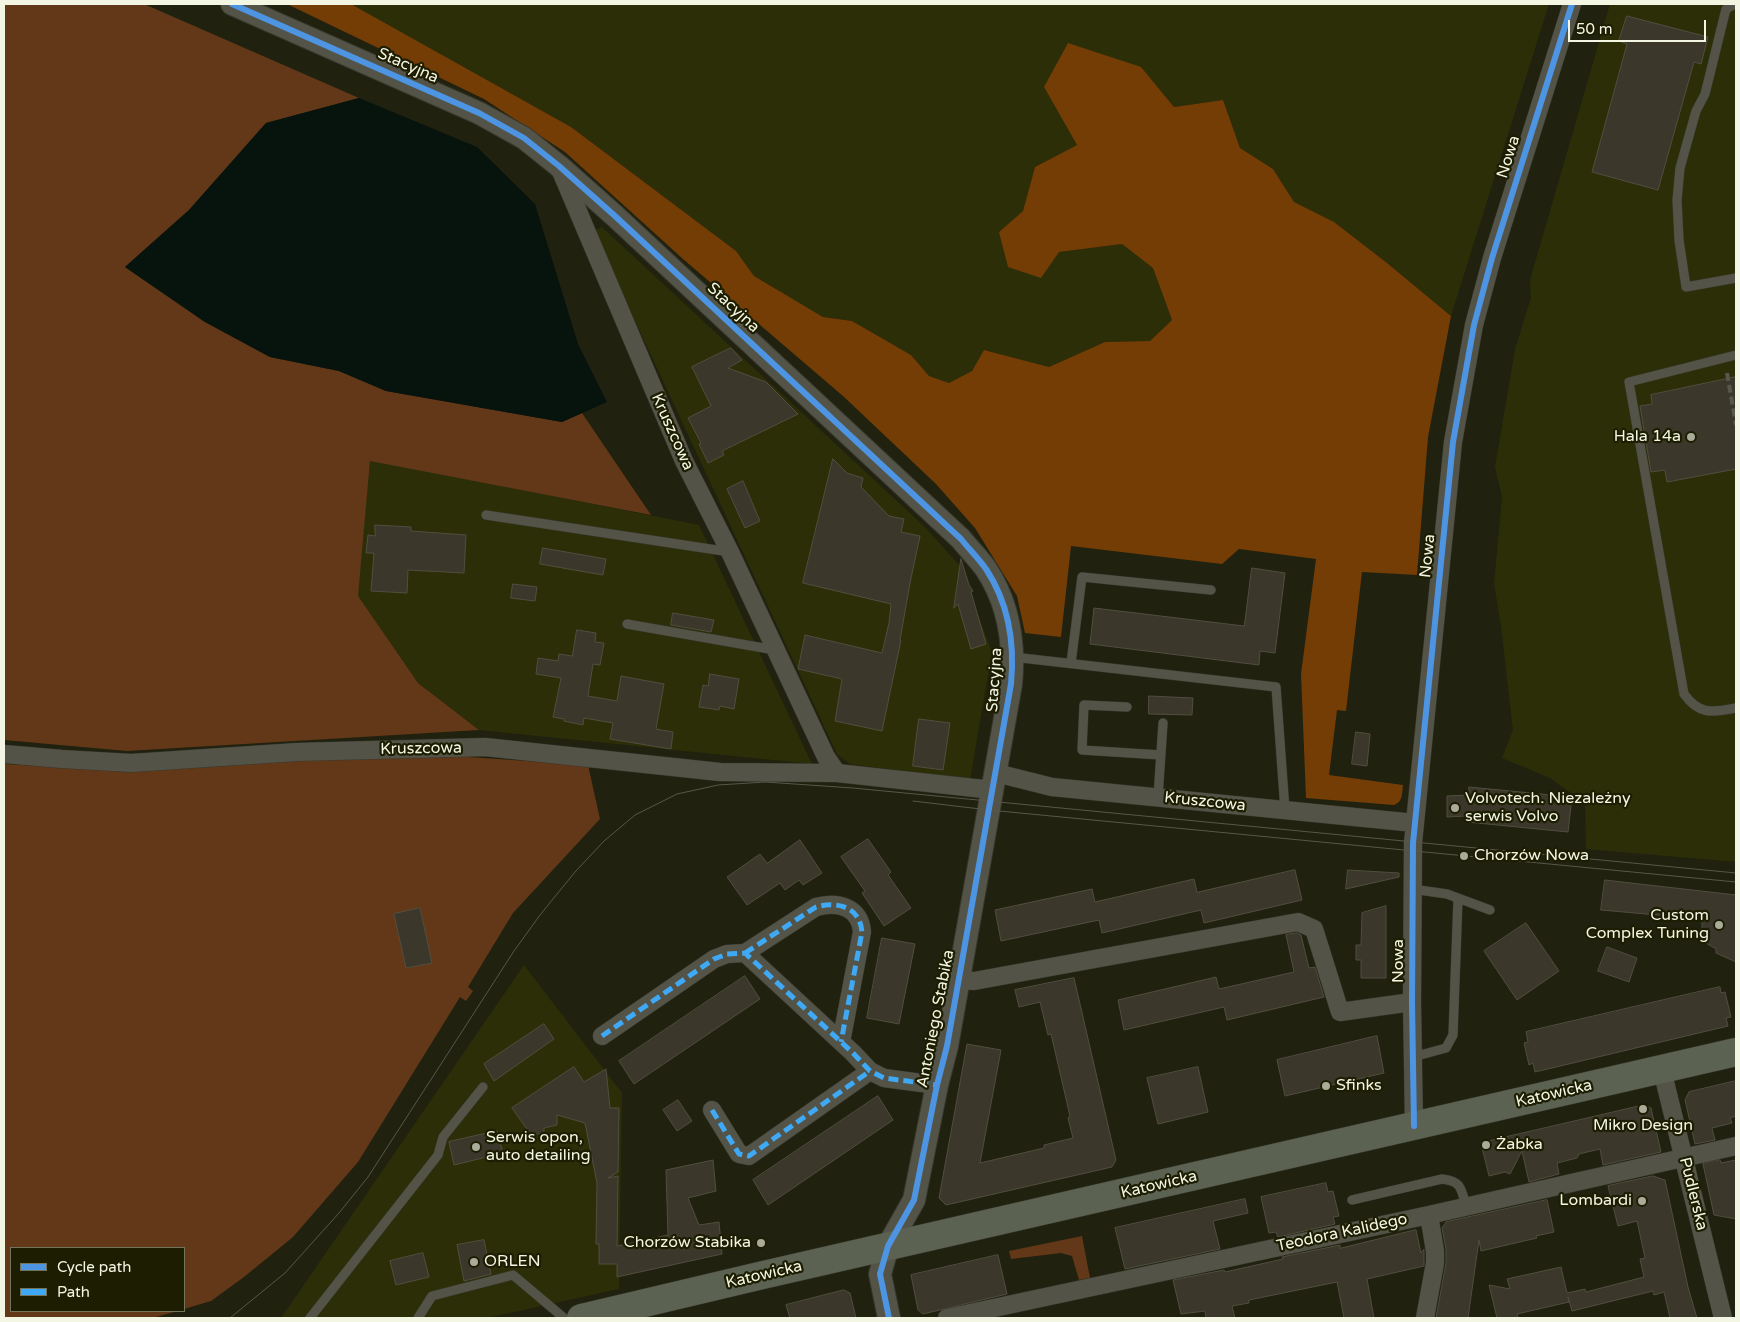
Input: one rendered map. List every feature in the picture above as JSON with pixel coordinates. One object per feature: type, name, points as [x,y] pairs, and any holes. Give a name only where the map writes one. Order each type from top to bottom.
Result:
[{"type":"main road","name":"Katowicka","points":[[582,1318],[1736,1052]]},
{"type":"street","name":"Stacyjna","points":[[232,4],[479,113],[524,138],[559,166],[961,540],[986,569],[1003,601],[1011,633],[1013,657],[1011,684],[995,782]]},
{"type":"street","name":"Nowa","points":[[1414,1126],[1412,1002],[1413,851],[1453,442],[1474,325],[1492,258],[1572,4]]},
{"type":"street","name":"Kruszcowa","points":[[559,166],[684,461],[730,552],[826,757],[837,773]]},
{"type":"street","name":"Kruszcowa","points":[[4,754],[131,762],[297,752],[485,748],[720,772],[837,773],[995,782],[1415,823]]},
{"type":"street","name":"Antoniego Stabika","points":[[889,1318],[880,1274],[888,1246],[914,1200],[937,1085],[947,1046],[995,782]]},
{"type":"street","points":[[602,1036],[714,959],[728,954],[745,953],[816,907],[826,904],[840,906],[856,914],[861,922],[862,932],[841,1042]]},
{"type":"street","name":"Antoniego Stabika","points":[[958,980],[974,981],[1298,922],[1314,930],[1340,1012],[1412,1002]]},
{"type":"street","points":[[745,953],[870,1071],[884,1078],[937,1085]]},
{"type":"street","name":"Pudlerska","points":[[1662,1070],[1723,1318]]},
{"type":"street","points":[[712,1110],[739,1154],[749,1156],[870,1071]]},
{"type":"street","name":"Teodora Kalidego","points":[[947,1318],[1429,1215],[1736,1146]]},
{"type":"street","points":[[1425,1318],[1435,1263],[1429,1215]]},
{"type":"lane","points":[[1735,4],[1726,9],[1705,94],[1696,111],[1680,168],[1676,200],[1679,240],[1686,287],[1736,278]]},
{"type":"lane","points":[[1736,355],[1629,382],[1684,694],[1691,703],[1703,710],[1711,712],[1736,708]]},
{"type":"lane","points":[[486,515],[730,552]]},
{"type":"lane","points":[[1071,663],[1082,577],[1211,590]]},
{"type":"lane","points":[[627,624],[775,650]]},
{"type":"lane","points":[[1013,657],[1276,687],[1285,810]]},
{"type":"lane","points":[[1127,707],[1084,705],[1082,750],[1161,755]]},
{"type":"lane","points":[[1158,797],[1163,723]]},
{"type":"lane","points":[[1412,889],[1447,894],[1490,910]]},
{"type":"lane","points":[[1413,1057],[1446,1048],[1453,1035],[1458,899]]},
{"type":"lane","points":[[310,1318],[438,1155],[443,1137],[483,1087]]},
{"type":"lane","points":[[1352,1200],[1442,1179],[1453,1180],[1460,1186],[1466,1206]]},
{"type":"lane","points":[[418,1318],[432,1296],[513,1275],[564,1318]]},
{"type":"shaded area","points":[[4,4],[144,4],[359,98],[266,123],[189,210],[125,267],[205,322],[270,357],[339,371],[386,391],[562,422],[582,413],[651,515],[370,461],[358,596],[418,683],[479,730],[127,751],[4,740]]},
{"type":"shaded area","points":[[287,4],[351,4],[571,127],[736,251],[754,276],[823,317],[852,321],[911,355],[929,376],[949,383],[972,371],[984,350],[1049,367],[1105,342],[1150,341],[1172,320],[1153,268],[1122,244],[1059,252],[1041,278],[1008,267],[999,232],[1023,211],[1035,167],[1077,145],[1044,87],[1068,43],[1141,67],[1174,107],[1223,100],[1240,148],[1273,169],[1294,202],[1334,222],[1451,316],[1428,437],[1417,575],[1362,572],[1346,711],[1337,710],[1329,775],[1403,785],[1402,797],[1399,802],[1394,805],[1306,798],[1301,674],[1316,559],[1239,549],[1222,564],[1071,546],[1061,637],[1025,633],[1017,596],[975,528],[936,484],[843,396],[683,259],[565,152],[484,99]]},
{"type":"shaded area","points":[[351,4],[1549,4],[1451,316],[1334,222],[1294,202],[1273,169],[1240,148],[1223,100],[1174,107],[1141,67],[1044,87],[1077,145],[1035,167],[1023,211],[999,232],[1059,252],[1122,244],[1153,268],[1172,320],[1150,341],[1105,342],[1049,367],[984,350],[972,371],[949,383],[929,376],[911,355],[852,321],[823,317],[754,276],[736,251],[571,127]]},
{"type":"shaded area","points":[[1610,4],[1736,4],[1736,862],[1586,849],[1585,803],[1550,778],[1502,758],[1513,730],[1501,626],[1494,584],[1502,497],[1495,467],[1515,349],[1531,298],[1530,280]]},
{"type":"shaded area","points":[[359,98],[477,147],[535,204],[578,344],[607,402],[562,422],[386,391],[339,371],[270,357],[205,322],[125,267],[189,210],[266,123]]},
{"type":"shaded area","points":[[602,227],[926,528],[959,565],[992,652],[970,780],[850,764],[837,754],[593,231]]},
{"type":"shaded area","points":[[370,460],[699,525],[812,764],[479,730],[418,683],[357,596]]},
{"type":"shaded area","points":[[393,752],[588,765],[600,819],[513,913],[468,987],[473,991],[466,1001],[460,997],[358,1162],[293,1237],[211,1301],[185,1309],[185,1247],[10,1247],[10,1312],[174,1312],[152,1318],[4,1318],[4,764],[122,770]]},
{"type":"shaded area","points":[[524,965],[622,1093],[619,1289],[487,1318],[281,1318]]},
{"type":"shaded area","points":[[1082,1236],[1090,1278],[1079,1280],[1072,1256],[1061,1253],[1011,1259],[1009,1251]]},
{"type":"building","points":[[1627,16],[1708,37],[1701,64],[1694,62],[1658,190],[1592,172],[1627,44],[1619,41]]},
{"type":"building","points":[[731,348],[742,360],[728,368],[766,382],[798,414],[722,451],[724,455],[708,463],[699,444],[701,443],[688,418],[711,406],[692,367]]},
{"type":"building","name":"Hala 14a","points":[[1736,377],[1736,469],[1667,482],[1665,470],[1651,472],[1640,406],[1652,404],[1651,395]]},
{"type":"building","points":[[833,459],[847,473],[863,478],[861,487],[889,516],[904,519],[901,532],[920,536],[882,731],[835,721],[842,679],[798,669],[805,635],[882,653],[889,623],[891,604],[803,583]]},
{"type":"building","points":[[743,481],[760,521],[745,528],[727,489]]},
{"type":"building","points":[[375,525],[411,527],[411,531],[466,535],[464,573],[408,570],[407,593],[371,591],[374,553],[366,553],[368,535],[375,536]]},
{"type":"building","points":[[543,548],[606,559],[603,575],[540,564]]},
{"type":"building","points":[[961,559],[969,585],[973,591],[971,592],[986,644],[971,649],[958,604],[954,608]]},
{"type":"building","points":[[1252,568],[1285,573],[1275,653],[1260,651],[1259,665],[1090,644],[1094,608],[1244,626]]},
{"type":"building","points":[[513,584],[537,587],[535,601],[511,598]]},
{"type":"building","points":[[673,613],[714,620],[711,632],[671,625]]},
{"type":"building","points":[[577,630],[596,633],[595,642],[604,643],[600,665],[593,664],[588,696],[617,701],[621,676],[664,684],[656,729],[673,732],[671,749],[610,739],[613,723],[584,718],[583,725],[553,717],[561,678],[536,674],[538,658],[558,661],[559,654],[572,656]]},
{"type":"building","points":[[710,674],[739,679],[734,709],[720,706],[719,710],[699,707],[703,685],[708,686]]},
{"type":"building","points":[[1149,696],[1193,698],[1192,715],[1149,714]]},
{"type":"building","points":[[919,719],[950,723],[943,770],[913,766]]},
{"type":"building","points":[[1356,732],[1370,734],[1367,766],[1352,764]]},
{"type":"building","points":[[1469,787],[1572,797],[1568,832],[1467,822],[1467,816],[1447,817],[1447,796],[1469,795]]},
{"type":"building","points":[[868,839],[891,872],[888,875],[911,908],[884,926],[862,893],[865,891],[841,857]]},
{"type":"building","points":[[800,840],[822,873],[803,885],[799,880],[785,890],[780,883],[747,905],[727,877],[760,854],[767,863]]},
{"type":"building","points":[[1295,870],[1302,900],[1204,923],[1201,910],[1102,933],[1099,920],[1001,941],[995,910],[1092,889],[1095,902],[1194,879],[1197,892]]},
{"type":"building","points":[[1348,870],[1399,873],[1399,877],[1346,889]]},
{"type":"building","points":[[1605,880],[1736,895],[1736,962],[1716,953],[1716,949],[1706,943],[1702,931],[1702,919],[1601,910]]},
{"type":"building","points":[[1386,906],[1386,978],[1361,978],[1361,960],[1356,960],[1356,945],[1361,945],[1362,913]]},
{"type":"building","points":[[420,908],[432,963],[406,968],[394,914]]},
{"type":"building","points":[[1526,923],[1559,971],[1517,1000],[1484,951]]},
{"type":"building","points":[[1297,933],[1301,935],[1309,968],[1315,967],[1324,997],[1227,1020],[1224,1007],[1124,1030],[1118,1000],[1216,977],[1219,989],[1294,972],[1286,935]]},
{"type":"building","points":[[882,938],[915,944],[899,1024],[867,1018]]},
{"type":"building","points":[[1607,947],[1637,958],[1629,982],[1598,971]]},
{"type":"building","points":[[745,976],[760,999],[634,1084],[619,1061]]},
{"type":"building","points":[[1074,978],[1116,1160],[1112,1167],[946,1205],[939,1198],[967,1044],[1001,1050],[980,1163],[1044,1148],[1044,1145],[1073,1138],[1068,1118],[1070,1116],[1051,1034],[1048,1035],[1040,1002],[1019,1007],[1015,990]]},
{"type":"building","points":[[1720,987],[1721,993],[1725,992],[1731,1017],[1726,1018],[1728,1026],[1535,1072],[1533,1063],[1529,1065],[1524,1043],[1528,1042],[1526,1032]]},
{"type":"building","points":[[544,1024],[554,1039],[494,1081],[484,1064]]},
{"type":"building","points":[[1377,1036],[1384,1073],[1285,1096],[1277,1060]]},
{"type":"building","points":[[574,1067],[584,1082],[606,1069],[610,1108],[619,1108],[618,1172],[608,1178],[618,1176],[617,1246],[668,1235],[666,1170],[713,1160],[716,1191],[688,1198],[699,1225],[719,1222],[722,1254],[617,1277],[617,1264],[599,1264],[599,1244],[596,1244],[597,1183],[585,1123],[557,1115],[557,1125],[544,1128],[544,1133],[531,1135],[512,1108]]},
{"type":"building","points":[[1198,1067],[1208,1112],[1158,1124],[1147,1078]]},
{"type":"building","points":[[1736,1081],[1736,1116],[1730,1118],[1732,1123],[1712,1128],[1715,1140],[1695,1144],[1685,1100],[1689,1092]]},
{"type":"building","points":[[878,1096],[893,1120],[768,1205],[753,1180]]},
{"type":"building","points":[[678,1100],[692,1121],[677,1131],[663,1110]]},
{"type":"building","points":[[1644,1105],[1651,1108],[1661,1152],[1603,1165],[1600,1149],[1579,1154],[1577,1158],[1557,1163],[1559,1174],[1529,1182],[1522,1151],[1510,1174],[1505,1172],[1489,1176],[1481,1143]]},
{"type":"building","points":[[497,1131],[503,1153],[454,1165],[449,1142]]},
{"type":"building","points":[[1720,1160],[1721,1163],[1736,1160],[1736,1219],[1714,1215],[1703,1164]]},
{"type":"building","points":[[1653,1176],[1665,1180],[1688,1287],[1697,1318],[1670,1318],[1664,1292],[1654,1295],[1653,1291],[1572,1311],[1568,1297],[1569,1302],[1517,1314],[1518,1318],[1497,1318],[1489,1285],[1510,1289],[1507,1279],[1561,1267],[1567,1293],[1585,1289],[1586,1292],[1644,1277],[1640,1259],[1645,1258],[1637,1221],[1618,1226],[1608,1186]]},
{"type":"building","points":[[1326,1183],[1328,1192],[1333,1191],[1339,1216],[1333,1217],[1335,1224],[1278,1237],[1276,1232],[1269,1233],[1261,1197]]},
{"type":"building","points":[[1245,1199],[1248,1213],[1213,1221],[1220,1249],[1125,1269],[1115,1228]]},
{"type":"building","points":[[1547,1200],[1554,1232],[1536,1236],[1537,1238],[1481,1251],[1479,1240],[1468,1318],[1436,1318],[1446,1263],[1446,1249],[1442,1228],[1446,1222]]},
{"type":"building","points":[[1416,1230],[1421,1253],[1424,1249],[1424,1266],[1367,1279],[1374,1318],[1344,1318],[1337,1282],[1249,1300],[1249,1303],[1232,1306],[1235,1318],[1206,1318],[1205,1311],[1181,1314],[1173,1280],[1224,1270],[1225,1272],[1283,1259],[1282,1257],[1340,1245],[1340,1248]]},
{"type":"building","name":"ORLEN","points":[[484,1240],[491,1274],[464,1281],[457,1245]]},
{"type":"building","points":[[423,1253],[429,1277],[396,1285],[390,1261]]},
{"type":"building","points":[[998,1255],[1007,1294],[923,1314],[918,1310],[911,1275]]},
{"type":"building","points":[[844,1290],[850,1293],[856,1318],[790,1318],[786,1305]]},
{"type":"tram line","points":[[230,1318],[285,1273],[339,1213],[368,1177],[514,951],[575,872],[604,841],[635,815],[677,794],[718,785],[765,782],[853,788],[1736,873]]},
{"type":"tram line","points":[[913,801],[989,810],[1736,882]]},
{"type":"railway","points":[[1727,373],[1736,425]]},
{"type":"marked path","points":[[745,953],[816,907],[824,905],[840,906],[852,912],[857,917],[862,932],[841,1042]]},
{"type":"marked path","points":[[602,1036],[714,959],[727,954],[745,953],[870,1071],[884,1078],[937,1085]]},
{"type":"marked path","points":[[712,1110],[739,1154],[749,1156],[870,1071]]},
{"type":"cycle path","points":[[232,4],[479,113],[524,138],[559,166],[615,216],[961,539],[983,565],[994,582],[1009,624],[1012,654],[1011,684],[947,1046],[937,1085],[914,1200],[888,1246],[880,1274],[889,1318]]},
{"type":"cycle path","points":[[1414,1126],[1412,1002],[1413,843],[1453,442],[1474,325],[1492,258],[1572,4]]},
{"type":"place","name":"Hala 14a","points":[[1691,437]]},
{"type":"place","name":"Volvotech. Niezależny serwis Volvo","points":[[1455,808]]},
{"type":"place","name":"Chorzów Nowa","points":[[1464,856]]},
{"type":"place","name":"Custom Complex Tuning","points":[[1719,925]]},
{"type":"place","name":"Sfinks","points":[[1326,1086]]},
{"type":"place","name":"Mikro Design","points":[[1643,1109]]},
{"type":"place","name":"Żabka","points":[[1486,1145]]},
{"type":"place","name":"Serwis opon, auto detailing","points":[[476,1147]]},
{"type":"place","name":"Lombardi","points":[[1642,1201]]},
{"type":"place","name":"Chorzów Stabika","points":[[761,1243]]},
{"type":"place","name":"ORLEN","points":[[474,1262]]}]
